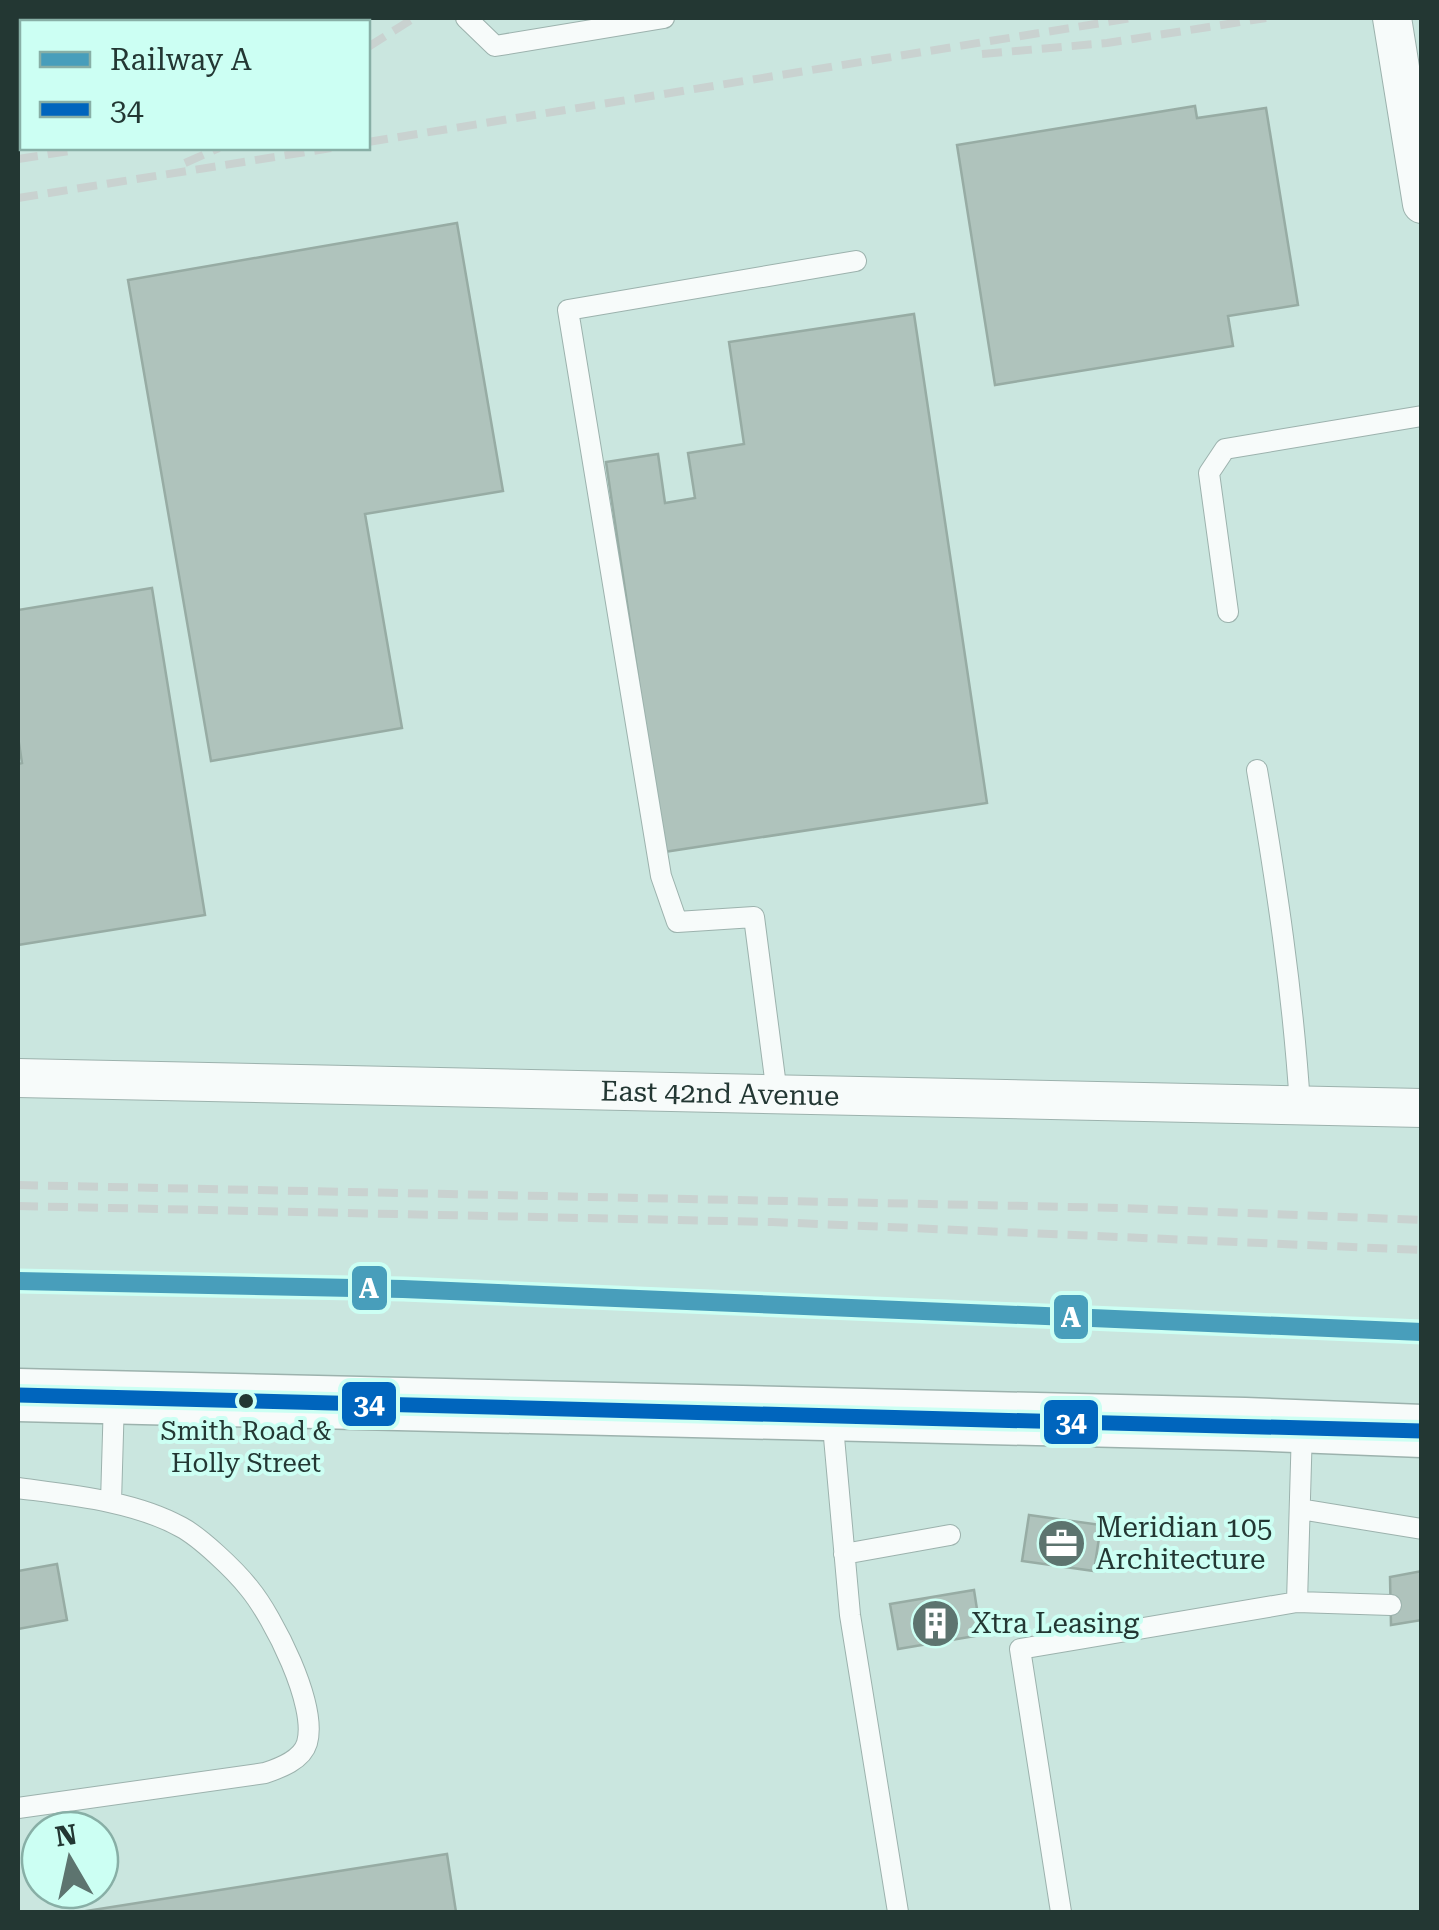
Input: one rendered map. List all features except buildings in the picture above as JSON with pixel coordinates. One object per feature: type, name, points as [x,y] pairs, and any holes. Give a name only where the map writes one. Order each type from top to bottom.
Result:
[{"type":"street","points":[[1392,18],[1422,204]]},
{"type":"street","name":"East 42nd Avenue","points":[[18,1078],[1422,1108]]},
{"type":"street","points":[[18,1395],[1422,1431]]},
{"type":"lane","points":[[466,18],[494,46],[664,18]]},
{"type":"lane","points":[[777,1094],[754,916],[677,922],[660,876],[568,310],[856,261]]},
{"type":"lane","points":[[1228,612],[1209,473],[1225,448],[1422,416]]},
{"type":"lane","points":[[1257,770],[1276,887],[1300,1106]]},
{"type":"lane","points":[[111,1502],[114,1397]]},
{"type":"lane","points":[[832,1414],[850,1616],[898,1912]]},
{"type":"lane","points":[[1297,1602],[1302,1426]]},
{"type":"lane","points":[[18,1488],[111,1502],[182,1527],[250,1588],[295,1672],[307,1712],[308,1743],[298,1757],[265,1773],[18,1808]]},
{"type":"lane","points":[[1300,1509],[1422,1529]]},
{"type":"lane","points":[[844,1554],[950,1536]]},
{"type":"lane","points":[[1061,1912],[1020,1649],[1297,1602],[1391,1606]]},
{"type":"railway","points":[[370,46],[414,18]]},
{"type":"railway","points":[[370,142],[1132,18]]},
{"type":"railway","points":[[982,54],[1107,43],[1266,18]]},
{"type":"railway","points":[[18,159],[76,150]]},
{"type":"railway","points":[[185,163],[214,150]]},
{"type":"railway","points":[[18,198],[318,150]]},
{"type":"railway","points":[[18,1185],[1120,1208],[1422,1220]]},
{"type":"railway","points":[[18,1206],[772,1222],[1422,1250]]},
{"type":"rail line","name":"A","points":[[18,1281],[403,1289],[1422,1332]]},
{"type":"transit line","name":"34","points":[[18,1395],[1422,1431]]},
{"type":"place","name":"Smith Road & Holly Street","points":[[246,1401]]},
{"type":"place","name":"Meridian 105 Architecture","points":[[1061,1543]]},
{"type":"place","name":"Xtra Leasing","points":[[936,1623]]}]
